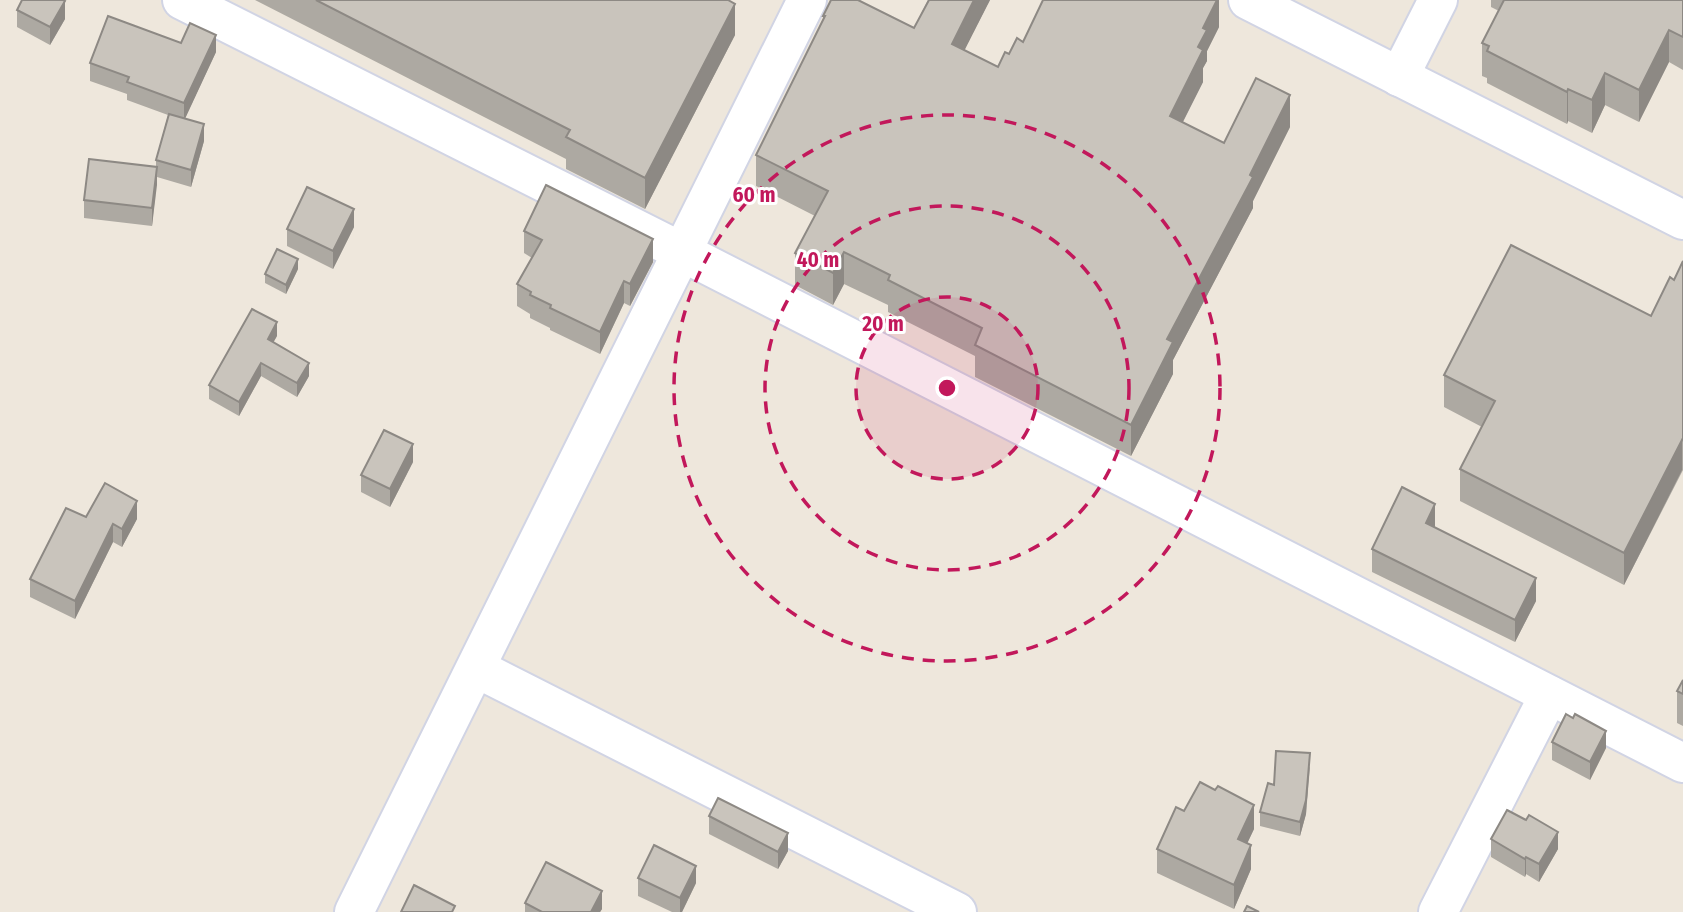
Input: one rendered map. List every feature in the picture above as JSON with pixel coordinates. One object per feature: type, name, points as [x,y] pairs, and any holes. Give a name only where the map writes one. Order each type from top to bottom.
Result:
[{"type":"street","points":[[182,0],[1683,763]]},
{"type":"street","points":[[354,912],[807,0]]},
{"type":"street","points":[[1248,0],[1683,220]]},
{"type":"street","points":[[1399,77],[1438,0]]},
{"type":"street","points":[[475,668],[957,912]]},
{"type":"street","points":[[1438,912],[1549,695]]},
{"type":"building","points":[[22,0],[65,1],[50,27],[17,10]]},
{"type":"building","points":[[316,0],[728,0],[735,4],[645,178],[566,137],[570,130]]},
{"type":"building","points":[[831,0],[858,0],[914,28],[929,0],[974,0],[952,44],[998,67],[1005,52],[1009,54],[1017,38],[1023,42],[1043,0],[1217,0],[1203,28],[1207,30],[1198,47],[1203,50],[1170,116],[1224,143],[1256,78],[1290,95],[1250,175],[1253,177],[1167,339],[1173,342],[1131,425],[975,345],[982,328],[888,280],[890,275],[844,252],[833,273],[795,253],[828,191],[756,155]]},
{"type":"building","points":[[1504,0],[1683,0],[1683,37],[1669,30],[1639,90],[1605,73],[1592,100],[1568,89],[1567,92],[1487,51],[1489,46],[1482,43]]},
{"type":"building","points":[[108,16],[181,43],[190,23],[216,35],[184,103],[127,82],[129,77],[90,63]]},
{"type":"building","points":[[169,114],[204,124],[191,170],[156,160]]},
{"type":"building","points":[[89,159],[157,167],[152,208],[84,200]]},
{"type":"building","points":[[546,185],[653,239],[630,284],[624,281],[600,332],[550,308],[551,305],[530,295],[531,292],[517,284],[542,240],[524,231]]},
{"type":"building","points":[[307,187],[354,209],[333,251],[287,229]]},
{"type":"building","points":[[1511,245],[1651,316],[1670,277],[1674,280],[1683,261],[1683,438],[1624,553],[1460,469],[1495,401],[1444,375]]},
{"type":"building","points":[[277,249],[298,259],[286,285],[265,274]]},
{"type":"building","points":[[252,309],[277,322],[268,339],[309,363],[297,383],[261,363],[239,402],[209,385]]},
{"type":"building","points":[[384,430],[413,444],[390,489],[361,475]]},
{"type":"building","points":[[105,483],[137,501],[122,529],[113,524],[75,601],[30,579],[66,508],[86,517]]},
{"type":"building","points":[[1402,487],[1435,504],[1426,523],[1536,578],[1515,620],[1372,549]]},
{"type":"building","points":[[1683,680],[1683,694],[1677,691]]},
{"type":"building","points":[[1566,714],[1573,718],[1575,714],[1606,731],[1590,762],[1552,742]]},
{"type":"building","points":[[1276,751],[1310,753],[1306,800],[1300,822],[1260,812],[1268,783],[1274,785]]},
{"type":"building","points":[[1200,782],[1215,790],[1218,786],[1254,805],[1238,839],[1251,845],[1234,885],[1157,849],[1176,807],[1184,811]]},
{"type":"building","points":[[718,798],[788,833],[778,852],[709,816]]},
{"type":"building","points":[[1507,810],[1526,820],[1529,815],[1558,832],[1539,864],[1491,839]]},
{"type":"building","points":[[654,845],[696,866],[680,898],[638,878]]},
{"type":"building","points":[[546,862],[602,891],[591,912],[542,912],[525,903]]},
{"type":"building","points":[[414,885],[455,906],[452,912],[401,912]]},
{"type":"building","points":[[1247,906],[1259,912],[1244,912]]}]
